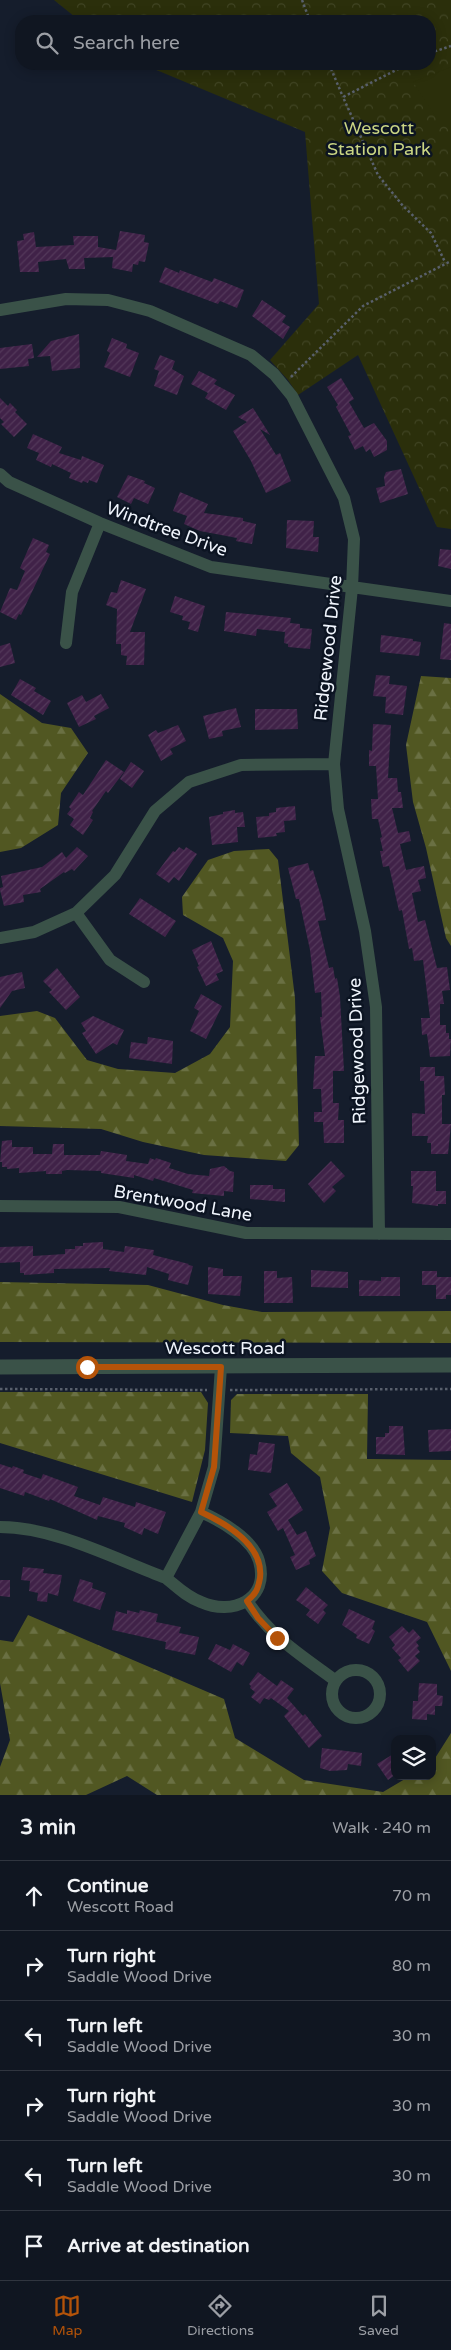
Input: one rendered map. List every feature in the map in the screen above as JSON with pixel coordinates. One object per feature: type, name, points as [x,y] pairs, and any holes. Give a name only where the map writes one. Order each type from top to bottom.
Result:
[{"type":"street","name":"Ridgewood Drive","points":[[0,310],[66,299],[108,300],[150,310],[251,355],[274,374],[292,396],[344,498],[354,539],[352,588],[334,764],[338,809],[365,931],[376,1008],[379,1234]]},
{"type":"street","name":"Windtree Drive","points":[[0,474],[9,482],[100,523],[211,567],[451,601]]},
{"type":"street","points":[[66,643],[72,592],[100,523]]},
{"type":"street","points":[[0,938],[34,932],[76,913],[114,876],[155,811],[190,782],[241,765],[334,764]]},
{"type":"street","points":[[76,913],[110,960],[144,982]]},
{"type":"street","name":"Brentwood Lane","points":[[0,1206],[118,1207],[246,1233],[451,1234]]},
{"type":"street","name":"Wescott Road","points":[[0,1366],[451,1365]]},
{"type":"street","points":[[166,1578],[201,1512],[214,1467],[221,1367]]},
{"type":"street","points":[[0,1527],[20,1527],[44,1531],[166,1578],[182,1592],[202,1603],[227,1606],[247,1601],[255,1595],[258,1588],[259,1560],[253,1550],[238,1534],[220,1521],[201,1512]]},
{"type":"street","points":[[247,1601],[258,1618],[277,1638],[336,1681]]},
{"type":"path","points":[[302,0],[308,15]]},
{"type":"path","points":[[436,51],[451,46]]},
{"type":"path","points":[[332,70],[378,174],[403,206],[431,234],[445,262]]},
{"type":"path","points":[[343,97],[396,70]]},
{"type":"path","points":[[288,380],[363,306],[445,262],[451,261]]},
{"type":"green space","name":"Wescott Station Park","points":[[54,0],[451,0],[451,529],[437,527],[358,355],[298,395],[288,380],[270,360],[319,304],[305,132],[156,70],[436,70],[436,15],[73,15]]},
{"type":"green space","points":[[451,67],[451,127],[436,117],[413,82]]},
{"type":"green space","points":[[421,676],[451,678],[451,946],[446,938],[426,848],[413,802],[406,745]]},
{"type":"green space","points":[[0,694],[42,723],[71,728],[88,753],[61,793],[58,825],[21,848],[0,852]]},
{"type":"green space","points":[[269,849],[278,860],[295,998],[299,1145],[286,1161],[204,1155],[143,1142],[101,1129],[0,1126],[0,1016],[37,1011],[55,1018],[87,1060],[118,1069],[175,1073],[210,1054],[230,1027],[233,961],[223,938],[183,915],[182,897],[208,860],[234,851]]},
{"type":"green space","points":[[0,1282],[148,1285],[223,1305],[262,1312],[451,1311],[451,1343],[0,1342]]},
{"type":"green space","points":[[0,1392],[201,1392],[208,1403],[205,1450],[192,1502],[0,1443]]},
{"type":"green space","points":[[237,1394],[368,1394],[367,1459],[451,1460],[451,1671],[427,1622],[342,1593],[322,1571],[330,1528],[320,1477],[291,1453],[288,1436],[230,1433],[231,1400]]},
{"type":"green space","points":[[28,1615],[224,1699],[235,1738],[304,1780],[383,1792],[403,1780],[436,1780],[436,1757],[451,1733],[451,1795],[157,1795],[127,1776],[86,1795],[0,1795],[0,1767],[10,1740],[0,1683],[0,1640],[13,1642]]},
{"type":"building","points":[[120,231],[145,235],[144,242],[149,243],[145,262],[139,261],[138,265],[133,264],[132,272],[112,268],[113,257],[84,258],[85,269],[69,269],[66,259],[38,262],[39,272],[20,272],[17,241],[24,240],[23,234],[34,232],[36,247],[74,245],[73,236],[98,236],[98,247],[116,250]]},
{"type":"building","points":[[165,267],[179,273],[180,270],[212,282],[214,278],[244,290],[237,308],[220,301],[218,304],[159,282]]},
{"type":"building","points":[[262,300],[286,316],[282,322],[290,327],[283,339],[252,316]]},
{"type":"building","points":[[79,334],[80,368],[52,371],[50,356],[37,357],[51,341]]},
{"type":"building","points":[[112,338],[127,344],[126,348],[139,353],[130,377],[104,367],[110,353],[107,351]]},
{"type":"building","points":[[32,344],[34,358],[28,359],[29,366],[0,369],[0,348]]},
{"type":"building","points":[[160,355],[175,361],[172,369],[184,376],[177,395],[154,386],[159,371],[154,369]]},
{"type":"building","points":[[199,371],[217,380],[214,384],[235,395],[226,410],[205,398],[208,393],[191,384]]},
{"type":"building","points":[[341,378],[354,399],[349,402],[364,428],[374,423],[387,441],[387,450],[374,457],[370,449],[366,452],[363,446],[355,450],[348,436],[351,435],[336,407],[338,405],[327,387]]},
{"type":"building","points":[[0,398],[8,406],[10,403],[17,410],[15,412],[27,424],[14,437],[1,424],[4,422],[0,418]]},
{"type":"building","points":[[253,408],[270,435],[260,429],[276,455],[280,453],[291,481],[266,493],[251,461],[233,431],[247,422],[238,417]]},
{"type":"building","points":[[33,434],[62,447],[59,453],[81,460],[82,456],[104,465],[97,483],[89,480],[88,483],[83,481],[82,483],[69,478],[71,473],[52,464],[51,467],[36,460],[39,453],[27,448]]},
{"type":"building","points":[[401,469],[408,494],[380,503],[376,488],[385,486],[384,477],[386,472]]},
{"type":"building","points":[[128,475],[145,481],[144,483],[155,488],[148,504],[134,498],[131,504],[117,497]]},
{"type":"building","points":[[180,492],[208,504],[204,513],[243,518],[243,521],[256,524],[252,544],[236,541],[237,538],[200,531],[184,524],[187,516],[173,511]]},
{"type":"building","points":[[287,520],[314,521],[313,537],[319,537],[318,552],[286,548]]},
{"type":"building","points":[[33,538],[49,545],[46,552],[50,554],[21,615],[19,614],[16,620],[0,612],[10,588],[17,590],[25,571],[20,568]]},
{"type":"building","points":[[440,549],[451,550],[451,569],[438,566]]},
{"type":"building","points":[[121,580],[146,589],[130,632],[145,632],[144,665],[126,665],[127,656],[121,655],[121,644],[116,644],[117,609],[106,605],[111,592],[117,593]]},
{"type":"building","points":[[175,596],[205,606],[198,632],[188,629],[190,622],[182,620],[183,616],[170,612]]},
{"type":"building","points":[[226,612],[291,618],[290,623],[300,624],[300,628],[312,629],[310,649],[288,647],[288,644],[284,643],[285,632],[257,629],[256,636],[224,631]]},
{"type":"building","points":[[444,623],[451,624],[451,660],[440,659]]},
{"type":"building","points":[[381,635],[413,639],[413,641],[421,642],[419,656],[380,652]]},
{"type":"building","points":[[10,643],[15,663],[0,667],[0,646]]},
{"type":"building","points":[[376,675],[390,676],[389,684],[407,686],[403,715],[385,713],[386,697],[373,696]]},
{"type":"building","points":[[20,679],[36,688],[34,691],[51,701],[43,715],[11,695]]},
{"type":"building","points":[[101,694],[109,708],[94,716],[96,719],[79,727],[67,703],[82,695],[86,702]]},
{"type":"building","points":[[236,708],[241,727],[222,731],[223,736],[209,739],[203,716]]},
{"type":"building","points":[[255,709],[297,709],[298,729],[255,730]]},
{"type":"building","points":[[373,724],[391,725],[388,778],[397,778],[398,792],[401,792],[403,808],[392,808],[398,833],[409,831],[411,841],[400,844],[406,870],[424,866],[426,878],[418,880],[421,891],[412,893],[418,922],[425,920],[437,968],[447,967],[450,990],[442,991],[444,1004],[440,1004],[440,1025],[446,1025],[446,1033],[449,1033],[449,1039],[451,1039],[450,1056],[430,1057],[427,1034],[422,1035],[421,1018],[430,1018],[423,960],[414,961],[412,948],[409,949],[402,910],[399,911],[389,866],[383,867],[380,851],[383,851],[380,838],[382,837],[378,819],[372,819],[371,799],[378,799],[376,766],[369,766],[369,750],[372,751]]},
{"type":"building","points":[[178,725],[186,741],[170,749],[173,754],[161,761],[148,735],[156,730],[158,733]]},
{"type":"building","points":[[106,760],[124,772],[108,793],[106,791],[92,811],[90,818],[93,820],[83,835],[70,825],[74,819],[67,814],[71,809],[69,807],[79,792],[83,795]]},
{"type":"building","points":[[131,762],[144,771],[132,788],[120,779]]},
{"type":"building","points":[[295,806],[296,820],[284,821],[285,832],[276,833],[277,836],[258,838],[256,817],[269,816],[269,813],[276,812],[276,808]]},
{"type":"building","points":[[235,810],[235,813],[243,812],[245,827],[237,827],[238,842],[212,845],[209,817]]},
{"type":"building","points":[[77,847],[88,856],[74,871],[72,869],[64,872],[40,889],[41,892],[23,895],[24,902],[4,906],[0,890],[3,887],[1,876],[42,867],[62,852],[66,858]]},
{"type":"building","points":[[179,847],[184,850],[186,847],[197,854],[179,881],[174,877],[169,883],[156,874],[173,851],[175,852]]},
{"type":"building","points":[[308,863],[310,871],[313,870],[322,900],[326,920],[318,921],[329,968],[333,967],[340,997],[344,1071],[333,1071],[333,1103],[339,1103],[338,1120],[344,1120],[344,1143],[324,1143],[323,1122],[314,1122],[314,1112],[322,1112],[321,1089],[313,1089],[315,1056],[325,1056],[320,1017],[322,1017],[321,992],[315,993],[310,950],[299,899],[296,899],[288,868]]},
{"type":"building","points":[[140,898],[176,921],[165,937],[129,914]]},
{"type":"building","points":[[211,941],[223,971],[216,974],[219,980],[206,986],[197,967],[199,966],[192,950]]},
{"type":"building","points":[[57,968],[80,997],[66,1010],[49,992],[52,990],[43,981]]},
{"type":"building","points":[[22,972],[25,988],[12,991],[0,1008],[0,977]]},
{"type":"building","points":[[201,994],[222,1006],[206,1039],[190,1031],[199,1011],[194,1008]]},
{"type":"building","points":[[93,1016],[124,1030],[117,1045],[113,1043],[96,1054],[82,1033],[86,1031],[81,1023]]},
{"type":"building","points":[[148,1037],[173,1041],[172,1064],[129,1058],[131,1042],[147,1044]]},
{"type":"building","points":[[420,1067],[435,1067],[435,1076],[444,1076],[445,1095],[442,1095],[442,1124],[451,1124],[448,1154],[431,1154],[431,1143],[427,1143],[428,1136],[412,1136],[412,1113],[425,1114],[424,1081],[420,1081]]},
{"type":"building","points":[[12,1140],[12,1147],[33,1147],[33,1154],[52,1154],[53,1144],[64,1144],[64,1155],[100,1155],[101,1151],[127,1155],[126,1161],[148,1164],[150,1158],[155,1160],[156,1158],[171,1163],[169,1168],[188,1174],[209,1176],[210,1169],[224,1166],[234,1172],[233,1192],[224,1191],[224,1196],[192,1193],[193,1190],[154,1178],[153,1181],[134,1175],[134,1178],[101,1173],[101,1171],[67,1170],[62,1171],[62,1174],[46,1174],[46,1171],[19,1173],[19,1168],[7,1169],[7,1167],[2,1167],[2,1162],[0,1162],[2,1141]]},
{"type":"building","points":[[331,1161],[345,1176],[332,1187],[336,1191],[324,1203],[308,1184]]},
{"type":"building","points":[[411,1171],[436,1171],[436,1191],[446,1191],[446,1204],[438,1204],[438,1206],[412,1203],[413,1186],[411,1186]]},
{"type":"building","points":[[250,1185],[273,1185],[273,1189],[285,1189],[285,1202],[250,1199]]},
{"type":"building","points":[[103,1242],[103,1249],[124,1252],[125,1246],[154,1250],[153,1255],[193,1266],[188,1285],[168,1280],[169,1274],[147,1267],[146,1275],[109,1271],[110,1268],[54,1269],[54,1273],[24,1275],[24,1273],[20,1273],[20,1262],[0,1263],[0,1247],[33,1246],[33,1256],[65,1254],[65,1249],[75,1249],[75,1246],[83,1246],[83,1243]]},
{"type":"building","points":[[208,1267],[223,1269],[223,1276],[242,1276],[240,1296],[208,1294]]},
{"type":"building","points":[[311,1270],[348,1272],[348,1288],[311,1287]]},
{"type":"building","points":[[264,1271],[277,1271],[277,1278],[292,1277],[293,1303],[264,1303]]},
{"type":"building","points":[[422,1271],[437,1271],[437,1277],[451,1277],[451,1295],[446,1295],[446,1299],[436,1299],[436,1285],[422,1285]]},
{"type":"building","points":[[381,1277],[400,1277],[400,1296],[359,1296],[359,1280],[381,1281]]},
{"type":"building","points":[[389,1426],[403,1426],[405,1455],[376,1454],[376,1437],[385,1437],[385,1433],[389,1433]]},
{"type":"building","points":[[451,1429],[451,1451],[429,1452],[428,1430]]},
{"type":"building","points":[[259,1442],[275,1444],[271,1473],[248,1470],[250,1454],[257,1455]]},
{"type":"building","points":[[0,1464],[24,1470],[23,1473],[41,1479],[43,1474],[78,1487],[74,1496],[100,1505],[103,1497],[135,1507],[136,1502],[166,1512],[158,1534],[144,1528],[142,1535],[124,1527],[125,1523],[98,1516],[97,1520],[50,1499],[49,1501],[25,1492],[24,1496],[0,1488]]},
{"type":"building","points":[[287,1483],[303,1510],[288,1520],[297,1535],[306,1531],[316,1556],[309,1560],[310,1564],[296,1570],[290,1557],[295,1555],[283,1528],[278,1531],[267,1512],[277,1506],[269,1494]]},
{"type":"building","points":[[23,1567],[44,1569],[43,1573],[62,1575],[58,1596],[48,1593],[47,1602],[37,1601],[38,1593],[29,1591],[30,1581],[21,1580]]},
{"type":"building","points":[[80,1579],[93,1583],[92,1588],[106,1593],[100,1610],[73,1601]]},
{"type":"building","points":[[0,1580],[10,1580],[10,1597],[0,1596]]},
{"type":"building","points":[[306,1587],[328,1605],[323,1610],[326,1613],[318,1624],[306,1615],[310,1610],[296,1600]]},
{"type":"building","points":[[349,1609],[375,1621],[372,1629],[375,1631],[369,1644],[356,1638],[357,1635],[342,1625]]},
{"type":"building","points":[[127,1610],[139,1613],[140,1610],[158,1614],[156,1622],[181,1627],[179,1633],[199,1637],[195,1655],[165,1649],[166,1642],[112,1630],[116,1611],[127,1614]]},
{"type":"building","points":[[402,1626],[409,1633],[413,1629],[421,1638],[416,1642],[420,1652],[415,1656],[420,1661],[408,1672],[398,1660],[401,1658],[392,1648],[395,1645],[389,1637]]},
{"type":"building","points":[[216,1644],[230,1650],[233,1644],[250,1653],[243,1666],[237,1662],[231,1672],[208,1659]]},
{"type":"building","points":[[258,1672],[277,1686],[281,1680],[294,1689],[287,1698],[303,1716],[305,1714],[322,1736],[309,1748],[284,1716],[289,1711],[271,1698],[269,1700],[264,1698],[260,1704],[251,1697],[255,1692],[250,1688],[249,1684]]},
{"type":"building","points":[[419,1683],[437,1684],[437,1695],[443,1696],[442,1706],[435,1706],[435,1715],[427,1714],[427,1720],[412,1719],[413,1701],[418,1701]]},
{"type":"building","points":[[322,1748],[362,1753],[361,1766],[348,1764],[347,1770],[330,1771],[320,1768]]},
{"type":"building","points":[[391,1755],[391,1778],[388,1780],[377,1764]]},
{"type":"route","points":[[87,1367],[221,1367],[214,1467],[201,1512],[220,1521],[238,1534],[253,1550],[259,1560],[260,1574],[255,1595],[247,1601],[258,1618],[277,1638]]}]
